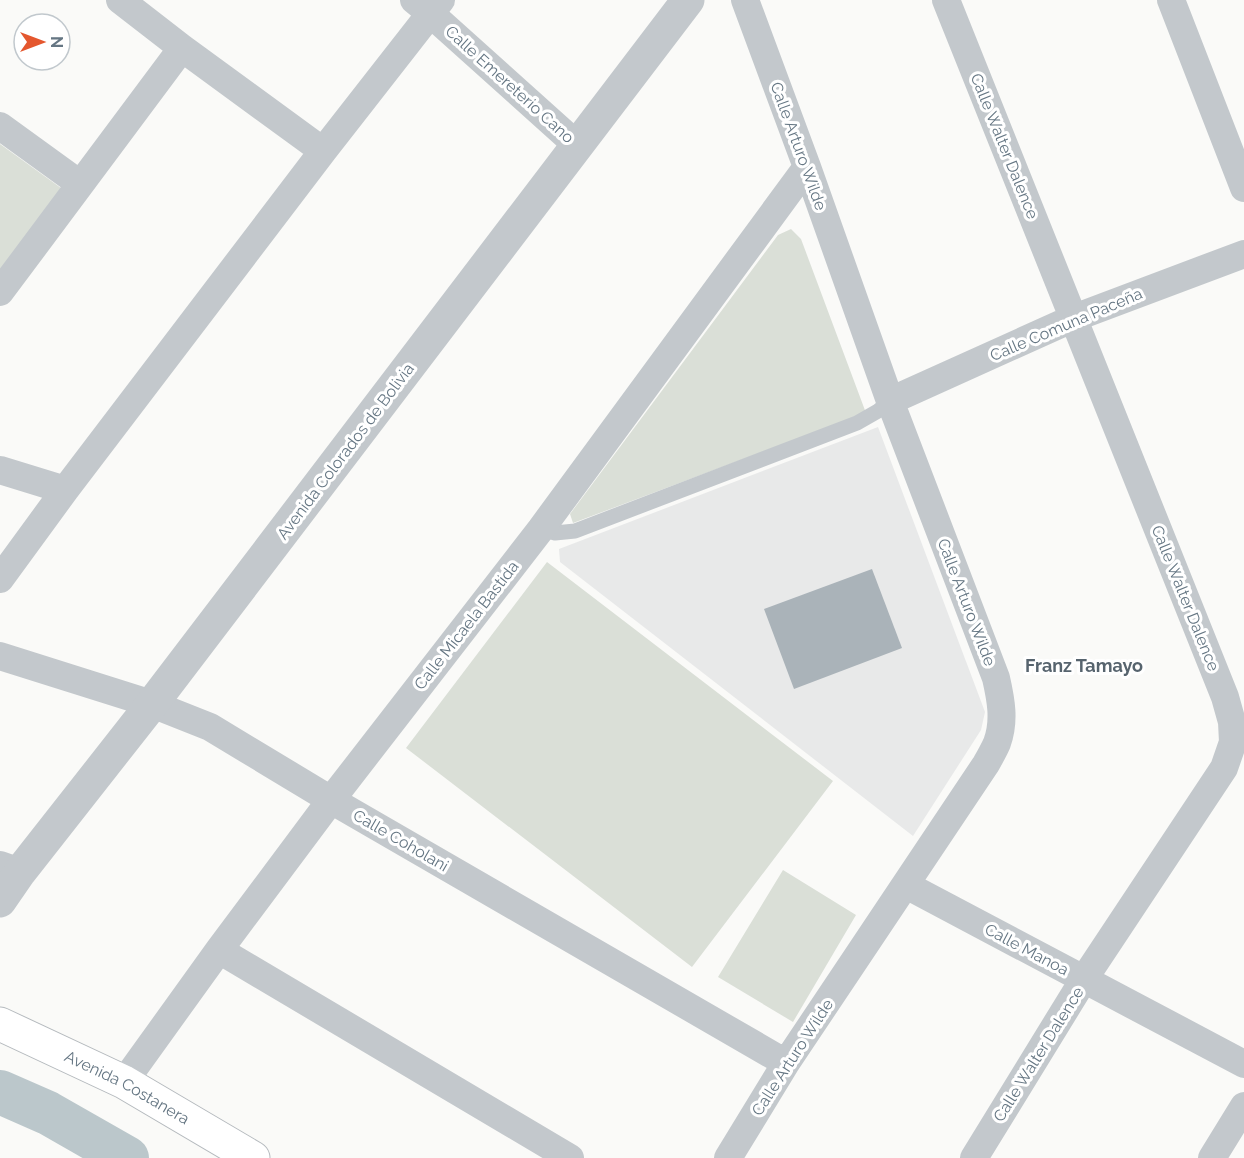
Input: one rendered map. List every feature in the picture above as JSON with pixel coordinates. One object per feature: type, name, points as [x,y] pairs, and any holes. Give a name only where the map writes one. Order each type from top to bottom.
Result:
[{"type":"main road","name":"Avenida Costanera","points":[[0,1024],[124,1082],[253,1158]]},
{"type":"street","points":[[120,0],[322,151]]},
{"type":"street","name":"Avenida Colorados de Bolivia","points":[[0,902],[10,868],[152,704],[688,0]]},
{"type":"street","name":"Calle Arturo Wilde","points":[[728,1158],[786,1063],[986,764],[997,743],[1002,721],[1002,702],[996,678],[890,401],[745,0]]},
{"type":"street","name":"Calle Walter Dalence","points":[[946,0],[1225,697],[1232,722],[1233,742],[1224,768],[1084,979],[974,1158]]},
{"type":"street","points":[[1171,0],[1244,188]]},
{"type":"street","points":[[0,579],[429,5]]},
{"type":"street","name":"Calle Emereterio Cano","points":[[429,5],[578,146]]},
{"type":"street","points":[[1,289],[182,48]]},
{"type":"street","points":[[0,126],[80,184]]},
{"type":"street","name":"Calle Micaela Bastida","points":[[124,1082],[331,800],[541,529],[807,167]]},
{"type":"street","name":"Calle Comuna Paceña","points":[[890,401],[1074,318],[1244,254]]},
{"type":"street","points":[[0,470],[65,490]]},
{"type":"street","name":"Calle Coholani","points":[[0,656],[152,704],[210,727],[331,800],[786,1063]]},
{"type":"street","name":"Calle Manoa","points":[[906,885],[1244,1064]]},
{"type":"street","points":[[219,950],[570,1158]]},
{"type":"street","points":[[1212,1158],[1244,1106]]},
{"type":"lane","points":[[541,529],[555,533],[575,531],[857,423],[890,401]]},
{"type":"shaded area","points":[[0,144],[61,188],[0,272]]},
{"type":"shaded area","points":[[791,229],[801,239],[866,413],[573,523],[570,514],[778,235]]},
{"type":"shaded area","points":[[878,427],[985,712],[981,730],[913,836],[560,562],[559,549]]},
{"type":"shaded area","points":[[547,562],[833,781],[692,967],[406,748]]},
{"type":"shaded area","points":[[783,870],[856,915],[793,1022],[718,977]]},
{"type":"building","points":[[872,569],[902,648],[794,689],[764,609]]},
{"type":"waterway","points":[[0,1092],[48,1113],[127,1158]]},
{"type":"district","name":"Franz Tamayo","points":[[1084,666]]}]
